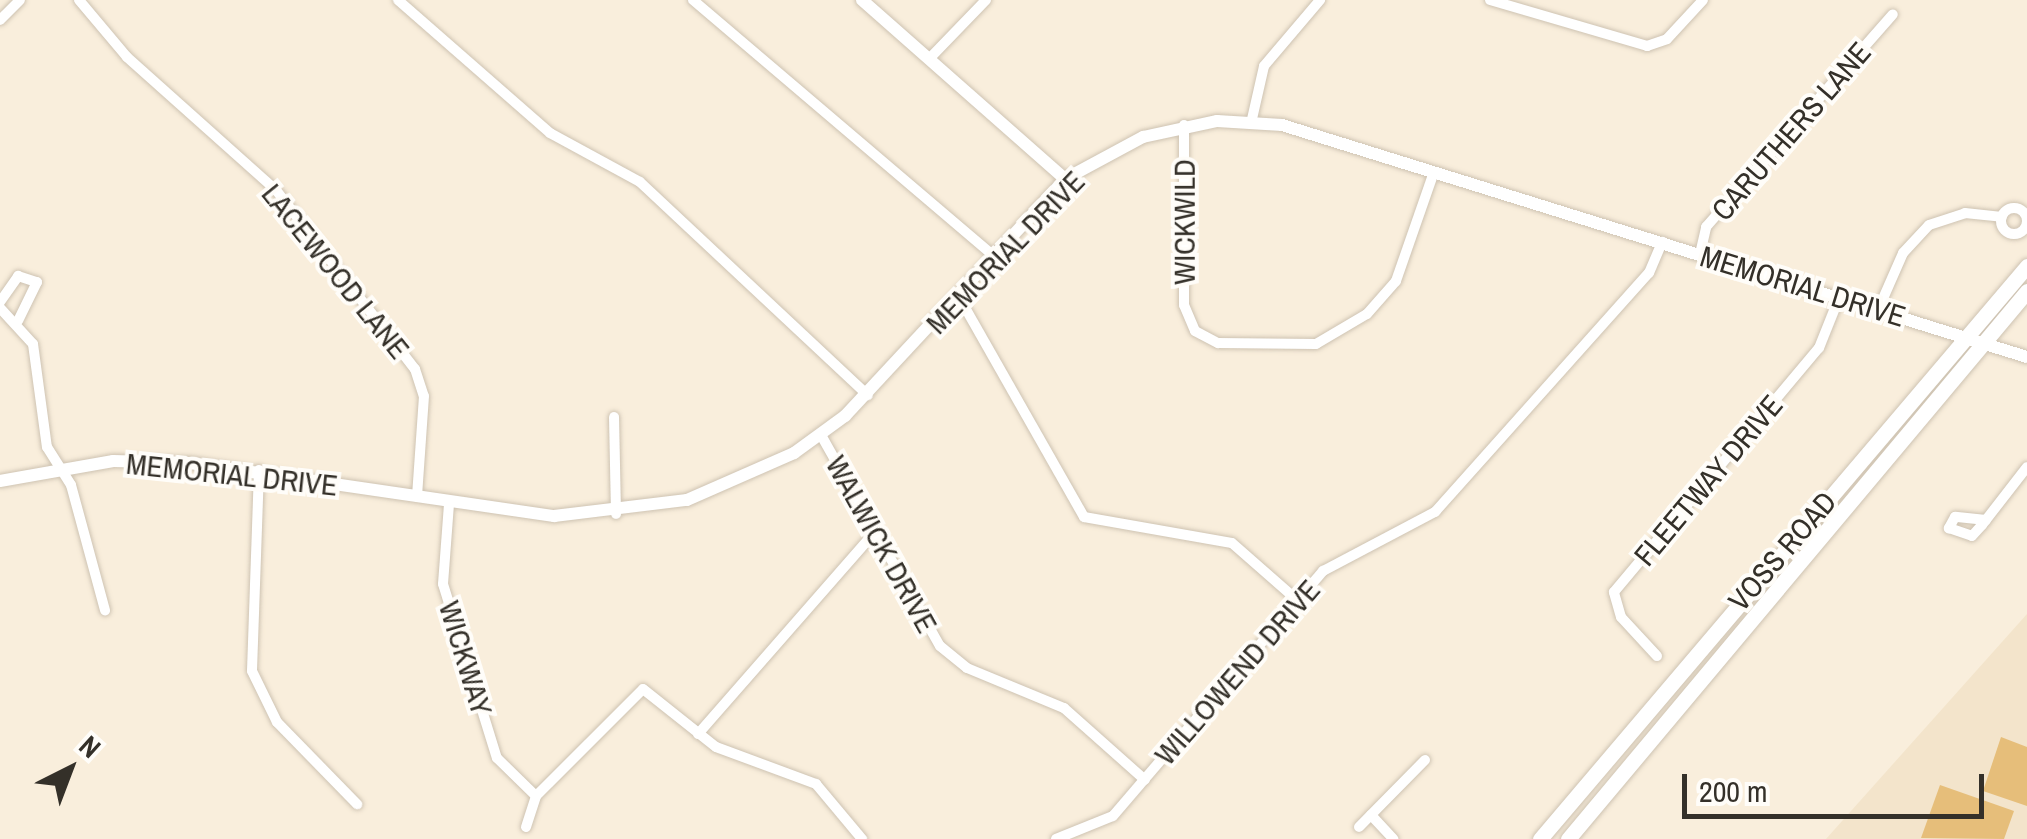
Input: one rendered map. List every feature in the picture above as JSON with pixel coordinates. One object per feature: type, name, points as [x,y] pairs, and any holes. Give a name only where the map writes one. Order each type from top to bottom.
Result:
[{"type":"main road","name":"VOSS ROAD","points":[[1540,839],[1717,624],[2027,266]]},
{"type":"main road","name":"VOSS ROAD","points":[[1568,839],[1732,638],[2027,291]]},
{"type":"main road","points":[[1798,533],[1812,546]]},
{"type":"main road","points":[[1717,624],[1732,638]]},
{"type":"main road","points":[[1563,809],[1580,822]]},
{"type":"street","points":[[0,20],[20,0]]},
{"type":"street","name":"LACEWOOD LANE","points":[[79,0],[127,57],[276,190],[416,369],[424,396],[417,497]]},
{"type":"street","points":[[398,0],[550,133],[640,182],[868,395]]},
{"type":"street","points":[[694,0],[995,257]]},
{"type":"street","points":[[862,0],[1065,180]]},
{"type":"street","points":[[929,59],[986,0]]},
{"type":"street","points":[[1252,120],[1264,66],[1320,0]]},
{"type":"street","points":[[1490,0],[1514,3],[1647,46],[1668,40],[1703,0]]},
{"type":"street","name":"CARUTHERS LANE","points":[[1700,254],[1706,228],[1893,14]]},
{"type":"street","name":"MEMORIAL DRIVE","points":[[0,481],[60,467],[259,470],[449,504],[616,515],[728,486],[821,435],[868,395],[1065,180],[1120,146],[1184,125],[1252,120],[1434,172],[2027,357]]},
{"type":"street","name":"WICKWILD","points":[[1184,125],[1184,305],[1194,331],[1218,343],[1316,344],[1367,314],[1396,281],[1434,172]]},
{"type":"street","points":[[1878,310],[1902,253],[1929,226],[1965,214],[2002,217]]},
{"type":"street","name":"WILLOWEND DRIVE","points":[[1056,839],[1113,816],[1297,600],[1350,554],[1436,512],[1648,273],[1662,242]]},
{"type":"street","points":[[18,321],[37,282],[18,276],[0,305],[18,321],[33,344],[47,446],[60,467],[105,610]]},
{"type":"street","points":[[959,298],[1084,517],[1232,543],[1297,600]]},
{"type":"street","name":"FLEETWAY DRIVE","points":[[1657,656],[1622,617],[1614,592],[1819,348],[1839,298]]},
{"type":"street","points":[[614,417],[616,515]]},
{"type":"street","name":"WALWICK DRIVE","points":[[821,435],[872,534],[940,646],[1064,708],[1145,780]]},
{"type":"street","points":[[1986,520],[2027,467]]},
{"type":"street","points":[[259,470],[252,671],[277,722],[357,804]]},
{"type":"street","name":"WICKWAY","points":[[449,504],[443,584],[498,758],[536,796]]},
{"type":"street","points":[[698,734],[872,534]]},
{"type":"street","points":[[526,827],[536,796],[643,689],[698,734],[816,784],[862,839]]},
{"type":"street","points":[[1359,827],[1425,760]]},
{"type":"street","points":[[1371,815],[1393,839]]},
{"type":"shaded area","points":[[2027,614],[2027,839],[1826,839]]},
{"type":"shaded area","points":[[2001,737],[2027,747],[2027,806],[1983,791]]},
{"type":"shaded area","points":[[1940,785],[2014,811],[2004,839],[1921,838]]}]
